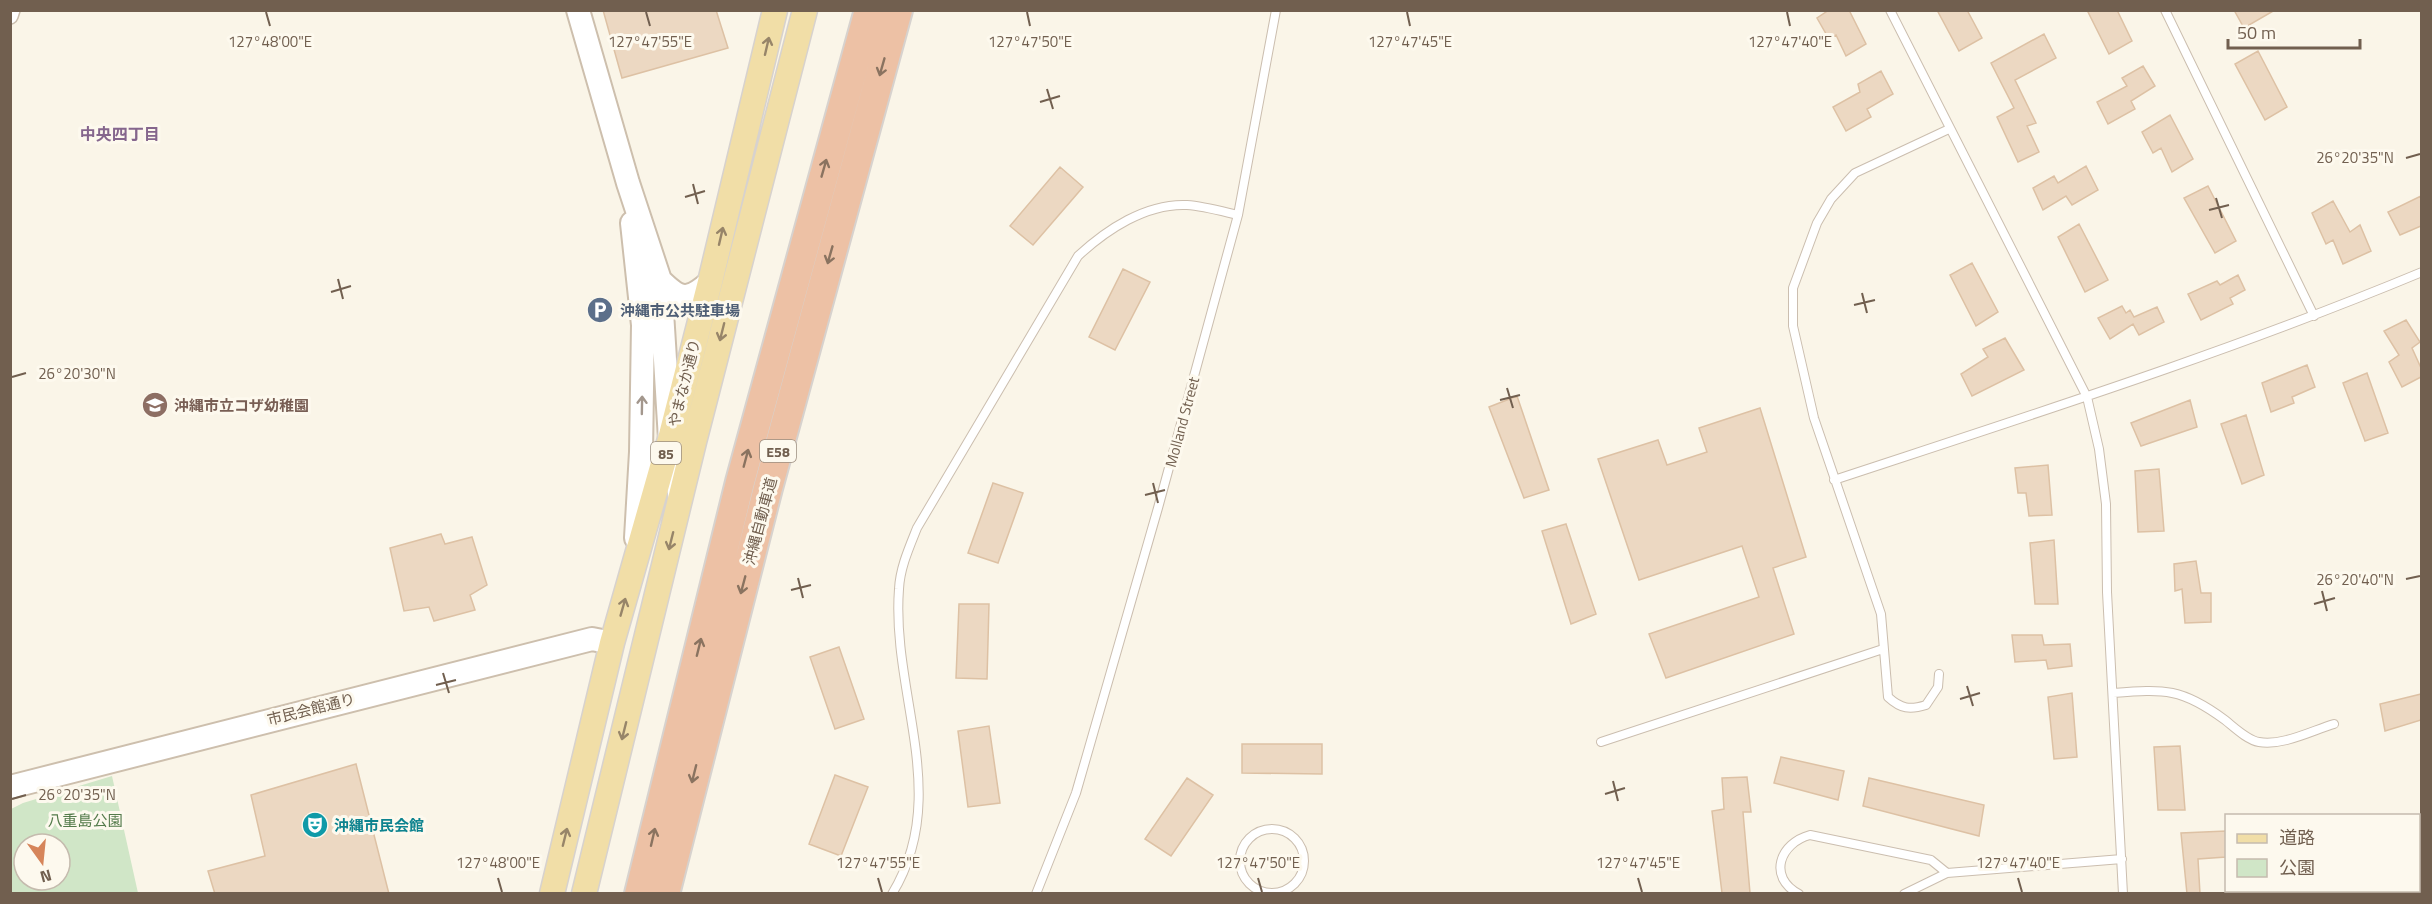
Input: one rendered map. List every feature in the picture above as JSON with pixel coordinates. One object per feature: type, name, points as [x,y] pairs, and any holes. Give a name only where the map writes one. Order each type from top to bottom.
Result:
[{"type":"highway","name":"沖縄自動車道","points":[[639,894],[740,482],[868,10]]},
{"type":"highway","name":"沖縄自動車道","points":[[665,894],[774,466],[898,10]]},
{"type":"main road","name":"やまなか通り","points":[[552,894],[612,643],[669,455],[775,10]]},
{"type":"main road","name":"やまなか通り","points":[[584,894],[715,360],[805,10]]},
{"type":"street","points":[[10,16],[12,10]]},
{"type":"street","points":[[578,10],[628,183],[660,279],[669,455],[681,502]]},
{"type":"street","points":[[628,183],[643,325],[641,452],[634,568]]},
{"type":"street","points":[[660,279],[673,293],[681,296],[695,295],[710,282]]},
{"type":"street","points":[[641,452],[669,455],[687,445],[699,392],[715,360]]},
{"type":"street","name":"市民会館通り","points":[[10,787],[592,639],[612,643]]},
{"type":"lane","name":"Molland Street","points":[[1036,894],[1076,793],[1158,508],[1238,215],[1276,10]]},
{"type":"lane","points":[[1890,10],[2086,397],[2099,449],[2106,504],[2124,894]]},
{"type":"lane","points":[[2165,10],[2314,316]]},
{"type":"lane","points":[[1939,674],[1938,687],[1926,705],[1905,709],[1897,706],[1888,697],[1885,686],[1881,614],[1814,418],[1793,326],[1793,288],[1817,223],[1831,199],[1855,173],[1949,129]]},
{"type":"lane","points":[[892,894],[914,848],[919,822],[920,789],[898,628],[898,588],[903,562],[917,528],[1078,256],[1100,236],[1158,208],[1186,205],[1238,215]]},
{"type":"lane","points":[[1834,480],[2086,397],[2314,316],[2421,272]]},
{"type":"lane","points":[[1601,742],[1883,649]]},
{"type":"lane","points":[[2114,693],[2156,690],[2179,693],[2202,702],[2257,742],[2277,743],[2334,724]]},
{"type":"lane","points":[[1276,829],[1286,832],[1297,841],[1304,854],[1304,867],[1300,878],[1293,886],[1281,892],[1268,893],[1251,890],[1241,866],[1245,845],[1263,831],[1276,829]]},
{"type":"lane","points":[[1799,894],[1787,887],[1780,863],[1790,845],[1798,838],[1810,835],[1931,860],[1947,873]]},
{"type":"lane","points":[[1904,894],[1947,873],[2122,859]]},
{"type":"green space","name":"八重島公園","points":[[112,776],[138,893],[11,893],[11,809],[23,803]]},
{"type":"building","points":[[603,10],[716,10],[728,48],[622,78]]},
{"type":"building","points":[[1829,10],[1849,10],[1866,44],[1846,56],[1836,35],[1829,39],[1817,18]]},
{"type":"building","points":[[1937,10],[1967,10],[1982,38],[1959,51]]},
{"type":"building","points":[[2087,10],[2117,10],[2132,41],[2109,54]]},
{"type":"building","points":[[2234,10],[2275,10],[2244,28]]},
{"type":"building","points":[[2044,34],[2056,58],[2015,80],[2036,123],[2027,126],[2039,152],[2018,162],[1997,117],[2014,108],[1991,63]]},
{"type":"building","points":[[2258,51],[2287,107],[2265,120],[2235,64]]},
{"type":"building","points":[[2143,66],[2155,86],[2131,101],[2135,109],[2108,124],[2097,102],[2127,86],[2122,78]]},
{"type":"building","points":[[1881,71],[1893,94],[1867,109],[1871,117],[1846,131],[1833,107],[1860,92],[1858,84]]},
{"type":"building","points":[[2170,115],[2193,159],[2172,172],[2161,148],[2153,153],[2142,132]]},
{"type":"building","points":[[2086,166],[2098,190],[2072,205],[2066,196],[2043,210],[2033,188],[2054,176],[2058,183]]},
{"type":"building","points":[[1060,167],[1083,187],[1033,245],[1010,226]]},
{"type":"building","points":[[2208,186],[2236,241],[2215,253],[2184,198]]},
{"type":"building","points":[[2421,196],[2421,226],[2400,235],[2388,212]]},
{"type":"building","points":[[2333,201],[2350,232],[2360,225],[2371,251],[2343,264],[2333,240],[2326,244],[2312,213]]},
{"type":"building","points":[[2079,224],[2108,280],[2085,292],[2058,237]]},
{"type":"building","points":[[1972,263],[1998,312],[1976,326],[1950,275]]},
{"type":"building","points":[[1123,269],[1150,282],[1115,350],[1089,337]]},
{"type":"building","points":[[2238,275],[2245,290],[2230,298],[2233,304],[2201,320],[2188,294],[2217,281],[2220,285]]},
{"type":"building","points":[[2122,306],[2126,313],[2130,310],[2134,317],[2157,307],[2164,322],[2139,335],[2133,324],[2110,339],[2098,318]]},
{"type":"building","points":[[2406,320],[2420,342],[2412,348],[2421,368],[2421,377],[2402,387],[2389,362],[2399,355],[2384,331]]},
{"type":"building","points":[[2005,338],[2024,370],[1972,396],[1961,374],[1988,357],[1983,349]]},
{"type":"building","points":[[2307,365],[2315,387],[2292,397],[2294,403],[2271,412],[2262,383]]},
{"type":"building","points":[[2367,373],[2388,433],[2365,441],[2343,383]]},
{"type":"building","points":[[1517,396],[1549,490],[1524,498],[1489,407]]},
{"type":"building","points":[[2190,400],[2197,427],[2141,446],[2131,423]]},
{"type":"building","points":[[1760,408],[1806,557],[1773,568],[1794,634],[1666,678],[1649,634],[1759,597],[1742,546],[1639,580],[1598,459],[1658,440],[1667,465],[1707,452],[1699,428]]},
{"type":"building","points":[[2246,415],[2264,475],[2242,484],[2221,424]]},
{"type":"building","points":[[2048,465],[2052,515],[2029,516],[2026,493],[2018,493],[2015,468]]},
{"type":"building","points":[[2159,469],[2164,531],[2138,532],[2135,471]]},
{"type":"building","points":[[993,483],[1023,493],[998,563],[968,553]]},
{"type":"building","points":[[1566,524],[1596,614],[1571,624],[1542,531]]},
{"type":"building","points":[[441,534],[445,544],[472,537],[487,585],[470,595],[475,610],[434,621],[429,607],[404,611],[390,548]]},
{"type":"building","points":[[2054,540],[2058,604],[2035,604],[2030,543]]},
{"type":"building","points":[[2196,561],[2201,593],[2211,593],[2211,622],[2185,623],[2182,589],[2175,591],[2174,564]]},
{"type":"building","points":[[959,604],[989,604],[987,679],[956,678]]},
{"type":"building","points":[[2012,635],[2042,635],[2044,645],[2070,644],[2072,666],[2048,669],[2046,660],[2015,662]]},
{"type":"building","points":[[839,647],[864,719],[835,729],[810,657]]},
{"type":"building","points":[[2072,693],[2077,757],[2054,759],[2048,697]]},
{"type":"building","points":[[2421,694],[2421,720],[2385,731],[2380,704]]},
{"type":"building","points":[[989,726],[1000,803],[968,807],[958,731]]},
{"type":"building","points":[[1242,744],[1322,744],[1322,774],[1242,773]]},
{"type":"building","points":[[2180,746],[2185,810],[2158,810],[2154,747]]},
{"type":"building","points":[[1781,757],[1844,771],[1838,800],[1774,783]]},
{"type":"building","name":"沖縄市民会館","points":[[356,764],[389,894],[215,894],[208,871],[265,856],[251,795]]},
{"type":"building","points":[[835,775],[868,787],[841,856],[809,844]]},
{"type":"building","points":[[1747,777],[1751,812],[1743,812],[1750,893],[1722,893],[1712,811],[1724,809],[1722,778]]},
{"type":"building","points":[[1187,778],[1213,795],[1171,856],[1145,839]]},
{"type":"building","points":[[1869,778],[1984,805],[1979,836],[1863,806]]},
{"type":"building","points":[[2225,831],[2225,857],[2198,859],[2200,894],[2187,894],[2181,833]]},
{"type":"place","name":"沖縄市公共駐車場","points":[[600,310]]},
{"type":"place","name":"沖縄市立コザ幼稚園","points":[[155,405]]},
{"type":"place","name":"沖縄市民会館","points":[[315,825]]},
{"type":"district","name":"中央四丁目","points":[[120,134]]}]
